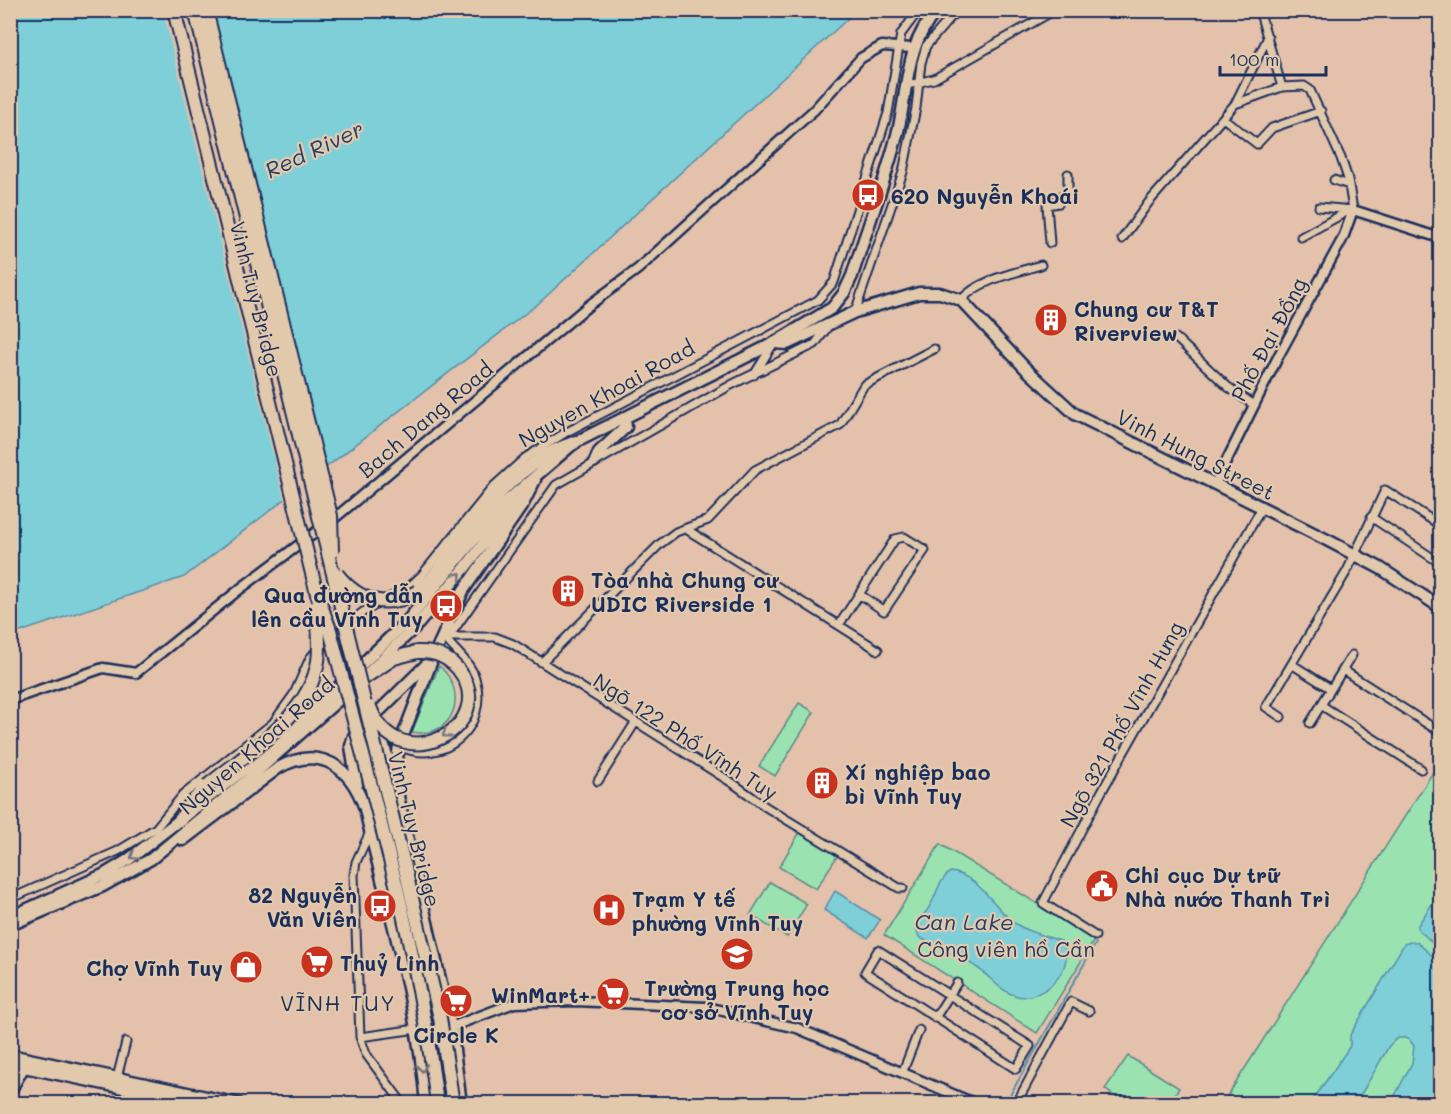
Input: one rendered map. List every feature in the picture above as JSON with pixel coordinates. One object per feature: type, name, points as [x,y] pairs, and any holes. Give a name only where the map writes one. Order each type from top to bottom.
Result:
[{"type":"highway","name":"Vinh Tuy Bridge","points":[[165,10],[304,570],[317,594]]},
{"type":"highway","name":"Vinh Tuy Bridge","points":[[174,10],[317,594],[330,630],[398,896],[419,989],[436,1104]]},
{"type":"highway","name":"Vinh Tuy Bridge","points":[[195,10],[331,565],[362,682],[371,731],[440,1018],[453,1104]]},
{"type":"highway","name":"Vinh Tuy Bridge","points":[[206,10],[331,516],[334,536],[331,565]]},
{"type":"highway","points":[[331,565],[344,582],[362,596],[380,603],[400,601],[418,591],[431,579],[502,490],[537,460],[574,443]]},
{"type":"highway","points":[[180,820],[190,804],[207,786],[280,726],[308,693],[318,661],[317,594]]},
{"type":"highway","points":[[417,651],[431,652],[450,662],[463,676],[467,687],[467,707],[454,729],[441,739],[414,744],[387,732],[372,712],[362,682],[394,658],[417,651]]},
{"type":"main road","points":[[912,48],[923,26],[937,10]]},
{"type":"main road","name":"Nguyen Khoai Road","points":[[10,917],[105,874],[146,847],[279,742],[409,619],[502,505],[574,443],[625,420],[774,343],[832,308],[844,293],[852,276],[898,132],[912,48]]},
{"type":"main road","points":[[774,343],[787,344],[855,312],[919,293],[939,293],[961,300]]},
{"type":"main road","name":"Vinh Hung Street","points":[[961,300],[1026,369],[1075,414],[1355,555],[1439,604]]},
{"type":"main road","points":[[595,460],[599,452],[626,427],[625,420]]},
{"type":"main road","points":[[394,779],[399,746],[432,660],[463,591],[524,504],[534,479]]},
{"type":"main road","name":"Nguyen Khoai Road","points":[[10,926],[104,886],[151,859],[177,840],[362,682],[442,596],[534,479]]},
{"type":"main road","points":[[426,1104],[417,1029],[393,921],[357,786],[352,740],[432,660]]},
{"type":"main road","points":[[367,723],[380,732],[394,779],[433,939],[451,1028],[461,1104]]},
{"type":"main road","points":[[177,840],[186,839],[278,768],[300,759],[321,760],[331,764],[347,774],[357,786]]},
{"type":"main road","points":[[393,921],[410,921],[420,917],[426,909]]},
{"type":"main road","points":[[399,949],[403,940],[412,937],[423,935],[433,939]]},
{"type":"main road","points":[[10,1055],[27,1062],[239,1104]]},
{"type":"main road","points":[[10,1064],[27,1062]]},
{"type":"main road","points":[[10,1091],[27,1062]]},
{"type":"main road","points":[[121,1081],[199,1104]]},
{"type":"street","name":"Nguyen Khoai Road","points":[[10,899],[118,851],[156,828],[183,795],[273,723],[294,694],[309,658],[363,612],[409,587],[422,575],[494,486],[525,458],[565,433],[674,378],[823,295],[834,282],[888,113],[901,34],[919,10]]},
{"type":"street","points":[[855,312],[903,172],[921,63],[926,46],[957,10]]},
{"type":"street","points":[[907,85],[919,84],[975,56],[1055,10]]},
{"type":"street","points":[[1235,104],[1282,87],[1260,10]]},
{"type":"street","points":[[1122,239],[1149,202],[1235,104],[1268,37]]},
{"type":"street","points":[[10,700],[103,668],[136,673],[240,589],[336,517],[588,306],[638,269],[814,110],[861,58],[882,46],[912,48]]},
{"type":"street","name":"Phố Đại Đồng","points":[[1215,484],[1342,238],[1351,210],[1349,185],[1341,158],[1308,87],[1282,87]]},
{"type":"street","points":[[1223,118],[1257,144],[1272,128],[1321,111]]},
{"type":"street","points":[[1050,243],[1047,205],[1059,203],[1058,197],[1068,194],[1068,174]]},
{"type":"street","points":[[1334,180],[1349,185]]},
{"type":"street","points":[[1318,207],[1351,210],[1440,238]]},
{"type":"street","points":[[1301,237],[1351,210]]},
{"type":"street","points":[[961,300],[969,291],[1041,265]]},
{"type":"street","points":[[399,746],[416,753],[440,751],[461,738],[472,722],[477,702],[475,678],[444,637],[453,631],[556,485],[595,460],[815,344],[830,324]]},
{"type":"street","points":[[1176,338],[1228,387],[1254,405]]},
{"type":"street","points":[[754,375],[774,343]]},
{"type":"street","points":[[542,662],[660,544],[708,520],[754,470],[840,425],[864,385],[934,348]]},
{"type":"street","points":[[1281,717],[1266,707],[1293,665],[1355,555],[1385,490],[1440,525]]},
{"type":"street","name":"Ngõ 321 Phố Vĩnh Hưng","points":[[1095,936],[1043,903],[1102,791],[1152,707],[1185,641],[1261,508]]},
{"type":"street","points":[[1371,517],[1440,563]]},
{"type":"street","points":[[686,529],[878,650]]},
{"type":"street","points":[[839,625],[859,594],[895,539],[904,537],[925,550],[884,611],[859,594]]},
{"type":"street","name":"Ngõ 122 Phố Vĩnh Tuy","points":[[444,637],[495,637],[542,662],[843,854],[898,888],[903,888]]},
{"type":"street","points":[[1310,723],[1352,655]]},
{"type":"street","points":[[1293,665],[1331,689]]},
{"type":"street","points":[[1343,670],[1440,732]]},
{"type":"street","points":[[1321,705],[1421,769]]},
{"type":"street","points":[[598,781],[635,723]]},
{"type":"street","points":[[370,831],[356,862],[354,875],[360,1037],[366,1054],[403,1104]]},
{"type":"street","points":[[1016,1104],[1025,1070],[1030,1046],[878,950],[865,972],[1016,1070],[1025,1070]]},
{"type":"street","points":[[935,1018],[957,983]]},
{"type":"street","points":[[451,1028],[514,1003],[576,1001],[706,1007],[797,1028],[903,1071],[976,1104]]},
{"type":"street","points":[[1025,1070],[1071,1002],[1089,1011]]},
{"type":"street","points":[[360,1037],[417,1029]]},
{"type":"street","points":[[903,1071],[919,1030]]},
{"type":"street","points":[[121,1081],[126,1042]]},
{"type":"green space","points":[[439,666],[454,688],[453,712],[438,729],[426,733],[412,732]]},
{"type":"green space","points":[[799,703],[814,712],[775,776],[759,766]]},
{"type":"green space","points":[[1440,761],[1440,1103],[1223,1103]]},
{"type":"green space","points":[[800,832],[838,855],[816,889],[779,867]]},
{"type":"green space","name":"Công viên hồ Cần","points":[[940,844],[1095,939],[1037,1033],[884,935]]},
{"type":"green space","points":[[770,882],[807,904],[787,937],[750,915]]},
{"type":"green space","points":[[1128,1056],[1179,1088],[1170,1103],[1162,1103],[1152,1097],[1145,1103],[1123,1103],[1105,1089]]},
{"type":"water","name":"Red River","points":[[10,11],[856,11],[539,303],[184,577],[11,635]]},
{"type":"water","name":"Can Lake","points":[[950,872],[960,874],[978,885],[1016,924],[1032,932],[1061,941],[1066,960],[1057,979],[1039,993],[1017,996],[1000,987],[969,963],[919,937],[915,927],[930,905],[941,882]]},
{"type":"water","points":[[835,891],[880,920],[868,938],[824,910]]},
{"type":"water","points":[[1440,892],[1440,950],[1418,929],[1418,925]]},
{"type":"water","points":[[1417,942],[1440,963],[1440,1098],[1435,1103],[1391,1103],[1412,1063],[1414,1046],[1408,1038],[1397,1038],[1389,1046],[1356,1103],[1311,1103],[1350,1046],[1350,1035],[1404,944]]},
{"type":"pier","points":[[163,11],[208,11],[323,474],[285,503]]},
{"type":"waterway","points":[[1005,1104],[1096,943]]},
{"type":"place","name":"620 Nguyễn Khoái","points":[[868,195]]},
{"type":"place","name":"Chung cư T&T Riverview","points":[[1051,320]]},
{"type":"place","name":"Tòa nhà Chung cư UDIC Riverside 1","points":[[568,591]]},
{"type":"place","name":"Qua đường dẫn lên cầu Vĩnh Tuy","points":[[446,606]]},
{"type":"place","name":"Xí nghiệp bao bì Vĩnh Tuy","points":[[822,783]]},
{"type":"place","name":"Chi cục Dự trữ Nhà nước Thanh Trì","points":[[1102,886]]},
{"type":"place","name":"82 Nguyễn Văn Viên","points":[[380,906]]},
{"type":"place","name":"Trạm Y tế phường Vĩnh Tuy","points":[[609,910]]},
{"type":"place","name":"Trường Trung học cơ sở Vĩnh Tuy","points":[[737,954]]},
{"type":"place","name":"Thuỷ Linh","points":[[317,962]]},
{"type":"place","name":"Chợ Vĩnh Tuy","points":[[246,967]]},
{"type":"place","name":"WinMart+","points":[[613,994]]},
{"type":"place","name":"Circle K","points":[[456,1001]]},
{"type":"district","name":"VĨNH TUY","points":[[338,1002]]}]
